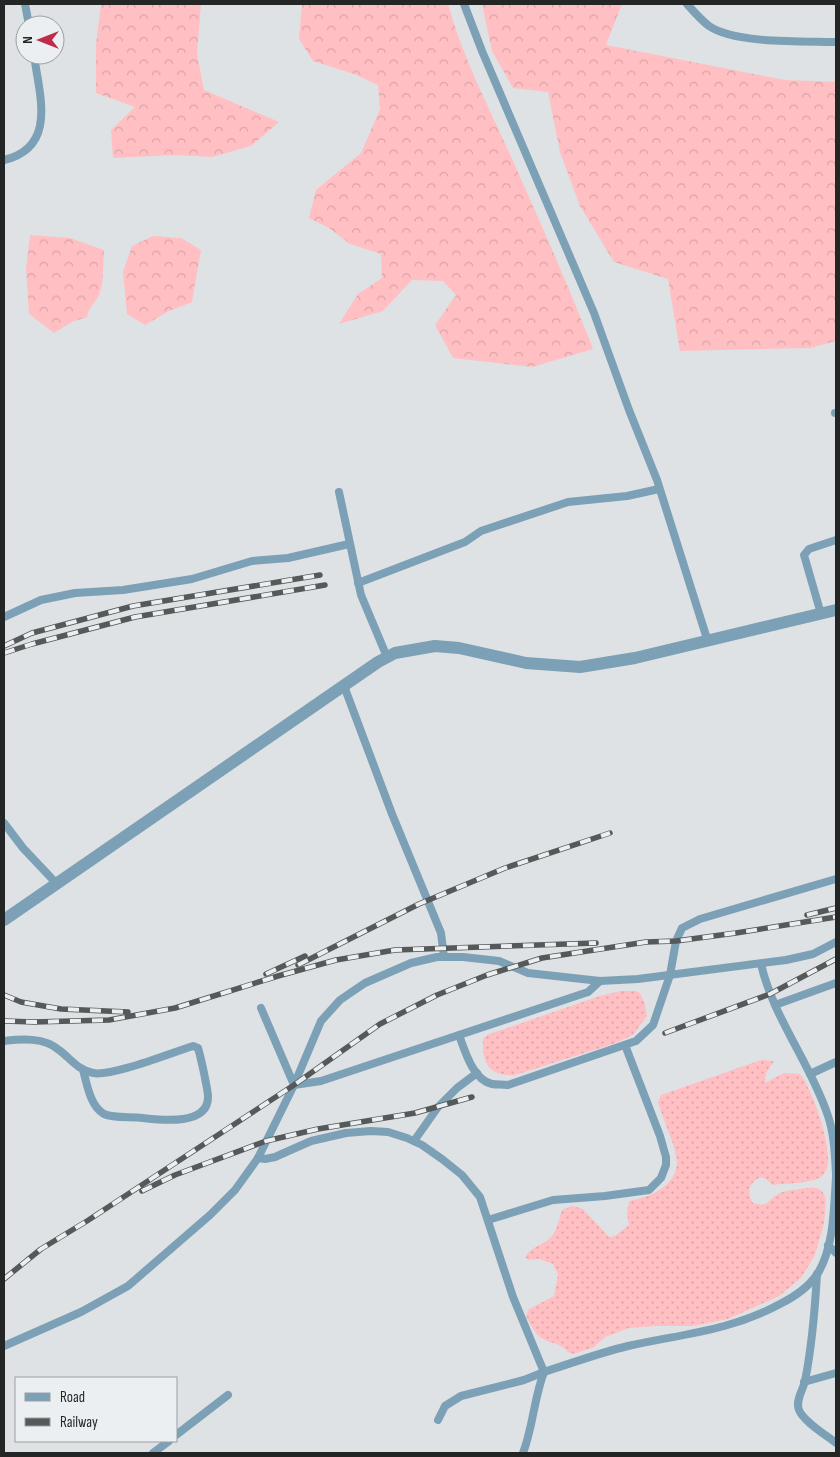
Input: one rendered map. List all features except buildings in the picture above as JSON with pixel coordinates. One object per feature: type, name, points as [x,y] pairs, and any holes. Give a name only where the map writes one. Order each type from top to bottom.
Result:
[{"type":"street","points":[[4,920],[387,657],[405,651],[435,646],[459,648],[526,663],[580,667],[635,658],[708,642],[836,610]]},
{"type":"lane","points":[[464,4],[486,60],[583,284],[659,489],[708,642]]},
{"type":"lane","points":[[687,4],[711,27],[730,34],[756,39],[836,42]]},
{"type":"lane","points":[[4,160],[12,158],[26,149],[35,139],[42,124],[35,65]]},
{"type":"lane","points":[[358,583],[465,542],[481,531],[568,502],[627,496],[659,489]]},
{"type":"lane","points":[[339,492],[361,595],[387,657]]},
{"type":"lane","points":[[821,614],[804,554],[809,549],[836,540]]},
{"type":"lane","points":[[4,617],[41,600],[75,593],[123,590],[192,579],[252,561],[288,558],[349,544]]},
{"type":"lane","points":[[344,686],[392,814],[441,933],[444,956]]},
{"type":"lane","points":[[4,823],[22,848],[56,884]]},
{"type":"lane","points":[[459,1036],[476,1073],[490,1084],[508,1085],[636,1041],[653,1026],[670,975],[676,941],[682,928],[700,919],[836,879]]},
{"type":"lane","points":[[4,1346],[81,1312],[128,1286],[210,1215],[235,1190],[258,1158],[294,1085],[321,1020],[340,1000],[365,983],[410,963],[437,956],[499,961],[528,973],[600,981],[638,979],[761,964],[813,954],[836,942]]},
{"type":"lane","points":[[438,1420],[446,1406],[461,1396],[524,1380],[627,1346],[716,1329],[765,1313],[789,1300],[817,1274],[826,1256],[828,1245],[836,1175],[835,1151],[827,1113],[810,1074],[775,1005],[765,981],[761,964]]},
{"type":"lane","points":[[294,1085],[321,1081],[459,1036],[588,992],[600,981]]},
{"type":"lane","points":[[775,1005],[836,983]]},
{"type":"lane","points":[[261,1008],[294,1085]]},
{"type":"lane","points":[[4,1041],[22,1039],[41,1040],[58,1049],[71,1063],[95,1074],[109,1073],[193,1046],[198,1048],[201,1057],[208,1098],[206,1107],[200,1113],[182,1120],[105,1114],[96,1106],[90,1094],[83,1070]]},
{"type":"lane","points":[[488,1220],[553,1200],[649,1190],[661,1178],[666,1165],[666,1157],[660,1136],[625,1045]]},
{"type":"lane","points":[[810,1074],[836,1062]]},
{"type":"lane","points":[[414,1141],[438,1107],[476,1073]]},
{"type":"lane","points":[[258,1158],[265,1160],[311,1141],[346,1133],[388,1132],[414,1141],[462,1175],[480,1197],[513,1297],[544,1372],[523,1453]]},
{"type":"lane","points":[[828,1245],[836,1253]]},
{"type":"lane","points":[[817,1274],[816,1308],[804,1382],[797,1404],[799,1412],[804,1418],[836,1443]]},
{"type":"lane","points":[[804,1382],[836,1373]]},
{"type":"lane","points":[[178,1433],[228,1395]]},
{"type":"lane","points":[[153,1453],[168,1442]]},
{"type":"green space","points":[[101,4],[201,4],[197,54],[204,90],[279,122],[251,146],[212,157],[174,155],[113,158],[111,130],[135,107],[96,93],[96,44]]},
{"type":"green space","points":[[302,4],[448,4],[468,61],[552,250],[593,349],[532,367],[453,358],[435,325],[456,295],[443,281],[412,280],[383,311],[339,324],[358,294],[382,278],[381,254],[350,244],[329,228],[309,218],[316,190],[361,153],[380,109],[378,85],[354,74],[313,61],[299,39]]},
{"type":"green space","points":[[482,4],[622,4],[606,45],[785,80],[836,82],[836,341],[810,348],[680,351],[668,279],[614,262],[580,206],[560,152],[548,92],[513,88],[492,51]]},
{"type":"green space","points":[[30,235],[70,238],[104,250],[101,290],[87,317],[72,322],[54,333],[29,314],[26,269]]},
{"type":"green space","points":[[153,236],[181,238],[201,250],[192,302],[169,311],[145,325],[127,314],[123,272],[132,246]]},
{"type":"green space","points":[[621,991],[640,993],[645,1004],[647,1016],[633,1035],[616,1043],[515,1075],[499,1074],[493,1071],[486,1062],[483,1039],[487,1035],[600,996]]},
{"type":"green space","points":[[761,1060],[774,1061],[766,1073],[765,1083],[784,1073],[800,1074],[817,1109],[826,1142],[827,1168],[818,1179],[773,1185],[760,1177],[753,1182],[749,1191],[753,1203],[762,1205],[778,1194],[785,1192],[812,1188],[822,1191],[826,1199],[824,1223],[815,1255],[801,1278],[779,1296],[728,1319],[693,1326],[629,1328],[605,1337],[594,1347],[574,1354],[540,1337],[526,1316],[529,1309],[554,1296],[558,1275],[553,1264],[539,1259],[529,1260],[525,1257],[531,1250],[553,1234],[562,1210],[573,1206],[583,1209],[609,1237],[615,1236],[629,1225],[627,1214],[629,1201],[645,1197],[660,1189],[667,1184],[676,1171],[675,1149],[658,1102],[661,1095]]},
{"type":"railway","points":[[4,646],[32,633],[133,606],[320,575]]},
{"type":"railway","points":[[4,653],[135,617],[325,585]]},
{"type":"railway","points":[[298,965],[419,904],[505,868],[610,833]]},
{"type":"railway","points":[[807,915],[836,908]]},
{"type":"railway","points":[[4,1279],[41,1249],[87,1221],[294,1085],[380,1024],[437,995],[487,975],[542,958],[646,942],[676,941],[736,933],[836,917]]},
{"type":"railway","points":[[4,1021],[109,1020],[175,1008],[336,960],[395,950],[596,943]]},
{"type":"railway","points":[[266,974],[305,956]]},
{"type":"railway","points":[[665,1033],[770,994],[836,959]]},
{"type":"railway","points":[[4,995],[21,1002],[61,1009],[128,1012]]},
{"type":"railway","points":[[142,1191],[175,1175],[266,1141],[318,1129],[415,1113],[472,1097]]}]
